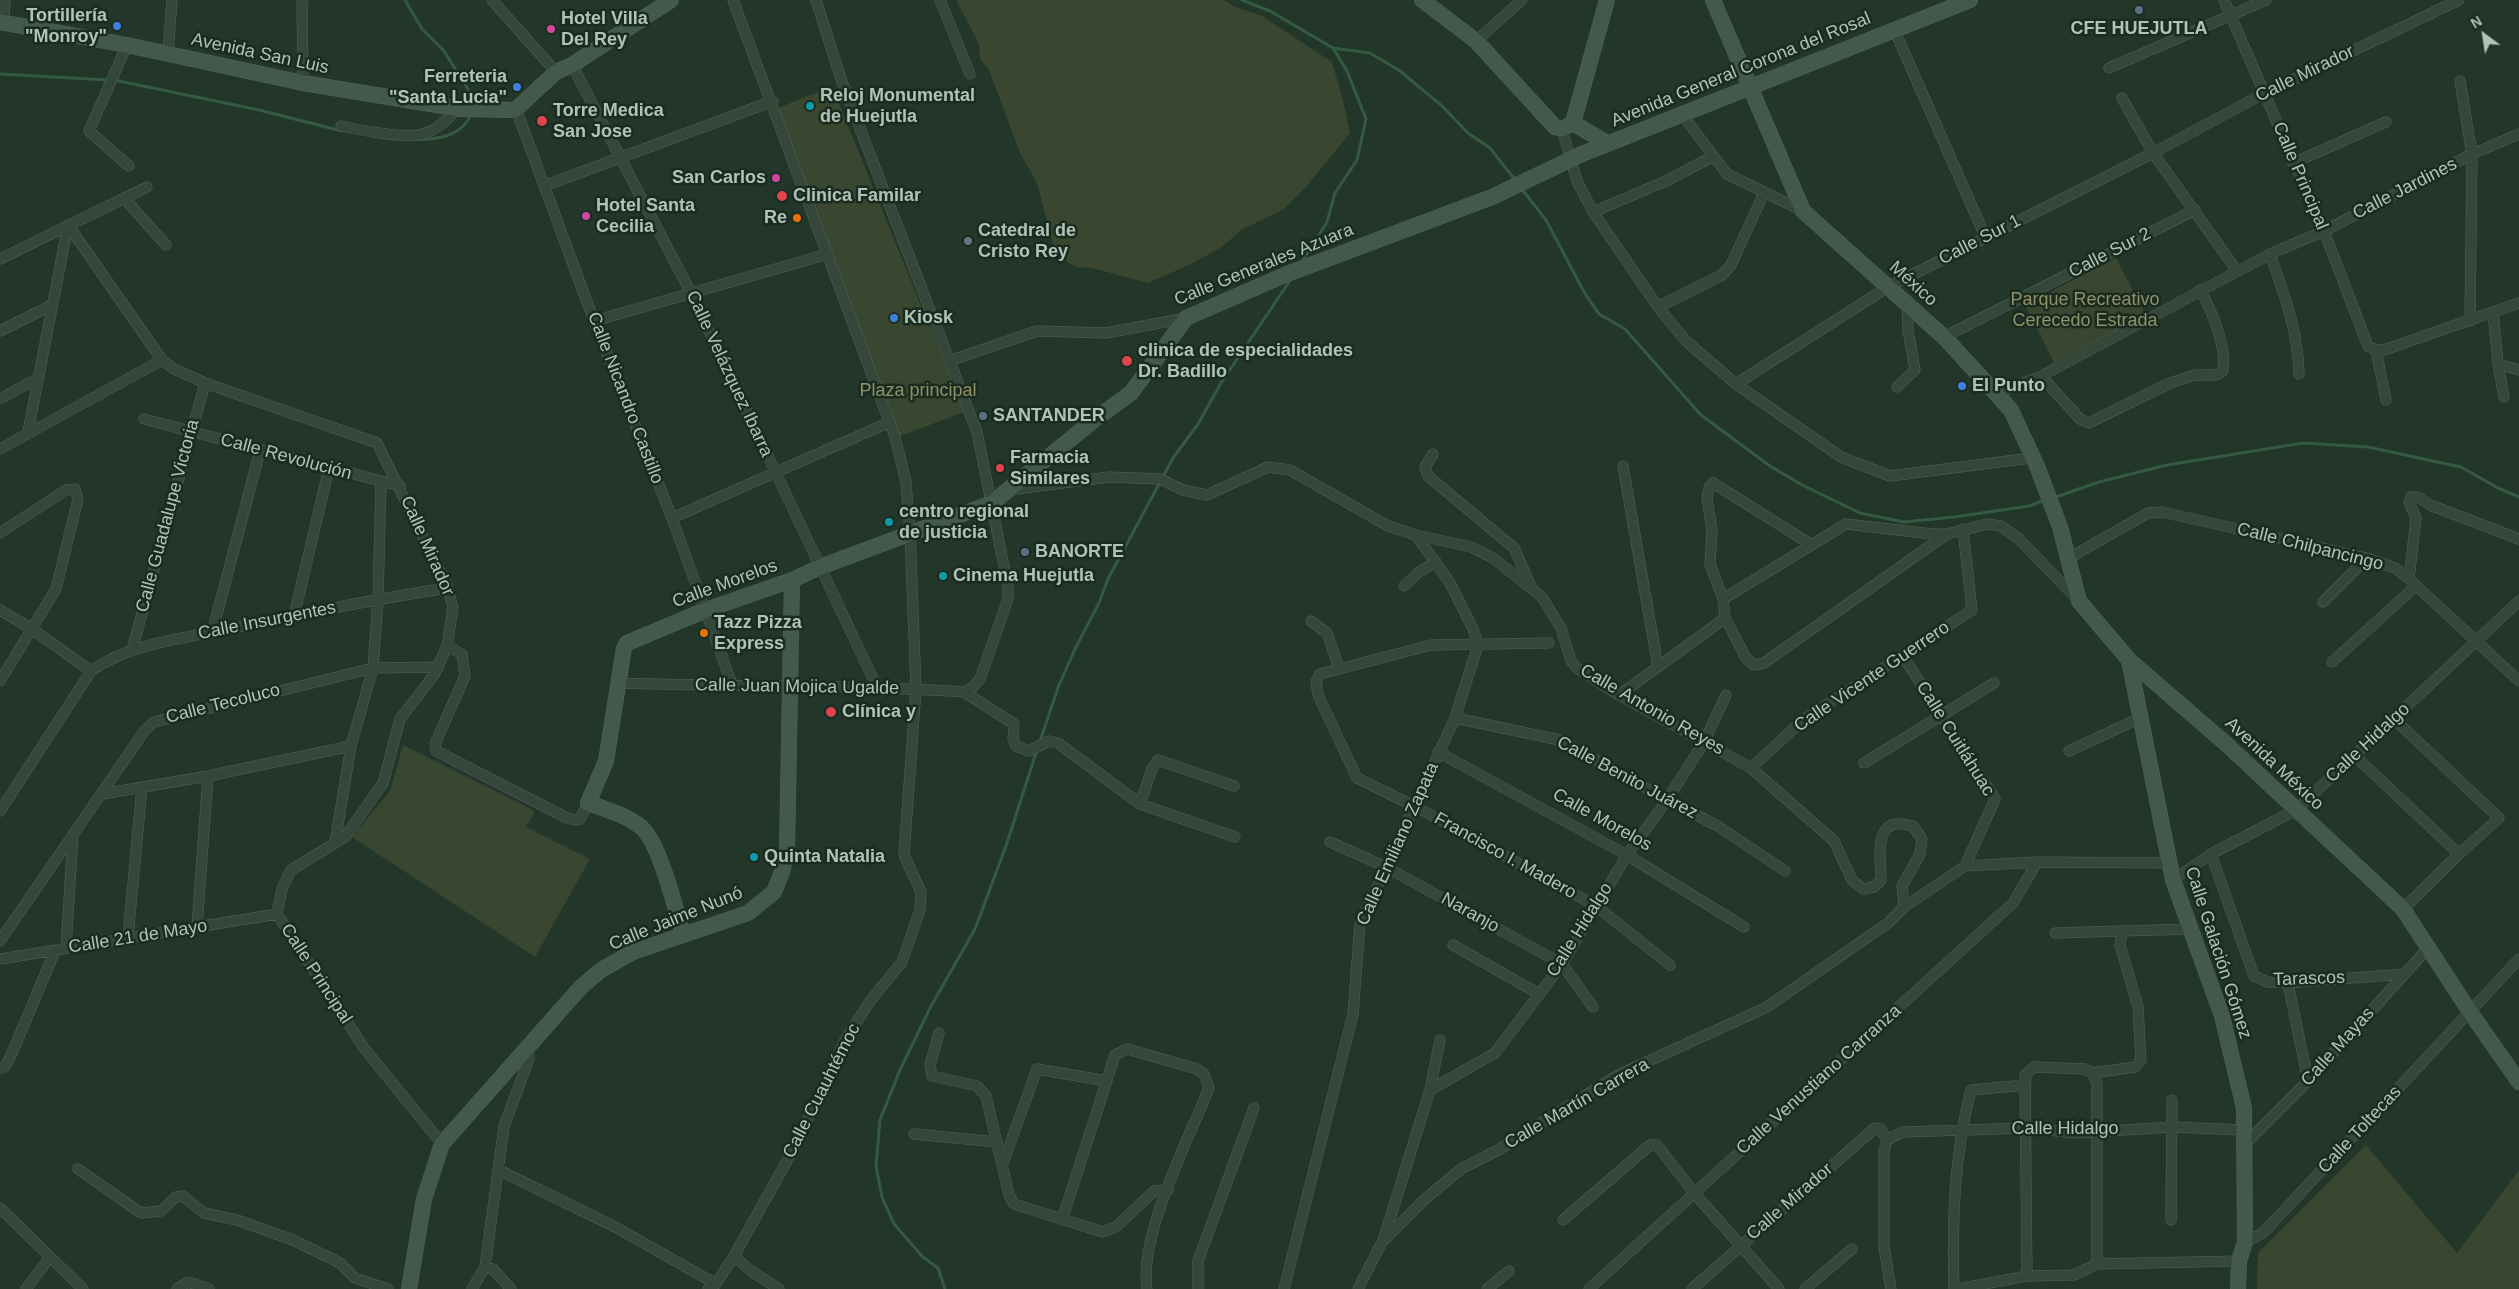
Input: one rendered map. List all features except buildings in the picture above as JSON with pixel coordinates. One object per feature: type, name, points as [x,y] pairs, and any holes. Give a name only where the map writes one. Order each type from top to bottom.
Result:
[{"type":"street","points":[[2,22],[5,0]]},
{"type":"street","points":[[168,54],[172,0]]},
{"type":"street","points":[[302,0],[303,83]]},
{"type":"street","points":[[492,0],[556,72]]},
{"type":"street","points":[[515,109],[556,72],[572,65],[671,0]]},
{"type":"street","name":"Calle Cuauhtémoc","points":[[712,1286],[734,1256],[793,1150],[844,1040],[870,1001],[902,962],[920,910],[921,892],[904,855],[916,689],[910,532],[906,482],[896,437],[773,101],[733,0]]},
{"type":"street","points":[[816,0],[842,82],[977,432],[1008,586],[1008,599],[980,679],[969,690],[1014,724],[1013,740],[1016,746],[1029,751],[1049,741],[1058,744],[1140,804],[1235,837]]},
{"type":"street","points":[[940,0],[970,74]]},
{"type":"street","points":[[1422,0],[1476,42],[1564,126],[1607,143]]},
{"type":"street","points":[[1476,42],[1522,0]]},
{"type":"street","points":[[1607,0],[1564,126],[1577,181],[1593,212],[1658,307],[1686,341],[1736,384],[1841,457],[1890,476],[2034,462]]},
{"type":"street","name":"México","points":[[1712,0],[1803,211],[1944,337],[2011,410],[2060,527],[2079,601]]},
{"type":"street","name":"Avenida General Corona del Rosal","points":[[1582,154],[1681,113],[1970,0]]},
{"type":"street","name":"Calle Principal","points":[[2224,0],[2324,231],[2368,346],[2376,350]]},
{"type":"street","points":[[2110,68],[2266,0]]},
{"type":"street","name":"Calle Mirador","points":[[2153,152],[2265,93],[2459,0]]},
{"type":"street","name":"Avenida San Luis","points":[[2,22],[126,45],[303,83],[459,109],[515,109]]},
{"type":"street","points":[[1894,29],[1985,236]]},
{"type":"street","points":[[126,45],[89,131],[129,166]]},
{"type":"street","name":"Calle Velázquez Ibarra","points":[[572,65],[692,293],[877,687]]},
{"type":"street","points":[[2460,81],[2472,154],[2470,321]]},
{"type":"street","points":[[2122,98],[2153,152],[2237,271]]},
{"type":"street","points":[[544,186],[621,160],[773,101]]},
{"type":"street","points":[[342,126],[362,131],[420,135],[450,120],[459,109]]},
{"type":"street","name":"Calle Nicandro Castillo","points":[[515,109],[594,321],[672,518],[734,687]]},
{"type":"street","points":[[1681,113],[1726,174],[1803,211]]},
{"type":"street","points":[[2293,163],[2386,122]]},
{"type":"street","name":"Calle Jardines","points":[[1996,394],[2041,376],[2270,254],[2324,231],[2472,154],[2519,134]]},
{"type":"street","name":"Calle Sur 1","points":[[1736,384],[1888,287],[2153,152]]},
{"type":"street","name":"Calle Generales Azuara","points":[[949,361],[1037,331],[1106,334],[1186,318],[1287,274],[1492,197],[1582,154]]},
{"type":"street","points":[[1593,212],[1666,181],[1712,157]]},
{"type":"street","points":[[0,260],[147,187]]},
{"type":"street","points":[[1658,307],[1722,276],[1731,265],[1764,193]]},
{"type":"street","points":[[124,198],[166,246]]},
{"type":"street","name":"Calle Sur 2","points":[[1944,337],[2195,210]]},
{"type":"street","points":[[28,432],[68,225]]},
{"type":"street","points":[[68,225],[162,360],[174,369],[205,383]]},
{"type":"street","points":[[594,321],[828,254]]},
{"type":"street","points":[[2270,254],[2286,299],[2298,344],[2299,374]]},
{"type":"street","points":[[2041,376],[2080,418],[2089,423],[2170,383],[2195,375],[2216,375],[2223,371],[2225,359],[2209,304],[2200,290]]},
{"type":"street","points":[[2386,400],[2376,350],[2384,350],[2519,303]]},
{"type":"street","points":[[0,331],[52,304]]},
{"type":"street","points":[[1897,387],[1915,370],[1908,330],[1907,304]]},
{"type":"street","points":[[2493,312],[2498,364],[2504,397]]},
{"type":"street","name":"Calle Morelos","points":[[588,802],[606,761],[624,648],[627,643],[706,610],[792,580],[820,566],[992,503],[1094,420],[1131,393],[1186,318]]},
{"type":"street","points":[[0,449],[162,360]]},
{"type":"street","points":[[2498,364],[2519,370]]},
{"type":"street","points":[[0,400],[38,378]]},
{"type":"street","name":"Calle Mirador","points":[[205,383],[378,443],[400,486],[448,588],[452,608],[448,646],[439,667],[400,719],[390,759]]},
{"type":"street","name":"Calle Guadalupe Victoria","points":[[132,650],[205,383]]},
{"type":"street","name":"Calle Revolución","points":[[144,419],[260,451],[400,486]]},
{"type":"street","points":[[672,518],[890,422]]},
{"type":"street","points":[[212,633],[260,451]]},
{"type":"street","points":[[1433,454],[1425,468],[1428,476],[1452,494],[1514,548],[1533,589]]},
{"type":"street","points":[[1623,466],[1658,667]]},
{"type":"street","name":"Calle Antonio Reyes","points":[[1009,490],[1109,477],[1160,479],[1183,490],[1207,495],[1268,467],[1290,470],[1388,526],[1416,535],[1471,547],[1493,558],[1542,597],[1561,628],[1571,661],[1577,668],[1619,695],[1751,768],[1834,841],[1852,880],[1864,889],[1874,887],[1881,880],[1881,837],[1887,828],[1896,823],[1913,826],[1922,839],[1920,854],[1902,886],[1904,907]]},
{"type":"street","points":[[294,616],[329,468]]},
{"type":"street","points":[[335,843],[351,746],[374,668],[381,482]]},
{"type":"street","points":[[1812,545],[1712,483],[1709,488],[1707,498],[1712,531],[1710,564],[1723,599],[1724,618],[1746,658],[1754,665],[1764,662],[1947,534]]},
{"type":"street","points":[[0,533],[66,490],[75,490],[78,499],[56,589],[0,681]]},
{"type":"street","points":[[2332,662],[2413,583],[2416,518],[2409,502],[2411,497],[2418,497],[2430,505],[2519,539]]},
{"type":"street","name":"Calle Chilpancingo","points":[[2069,558],[2148,513],[2162,512],[2367,558],[2395,568],[2476,640],[2519,682]]},
{"type":"street","points":[[1723,599],[1846,524],[1947,534]]},
{"type":"street","name":"Avenida México","points":[[1947,534],[1987,524],[2001,526],[2019,539],[2079,601],[2129,660],[2224,742],[2404,910],[2470,1012],[2519,1081]]},
{"type":"street","name":"Calle Vicente Guerrero","points":[[1751,768],[1803,720],[1972,610],[1963,529]]},
{"type":"street","points":[[1416,535],[1450,583],[1474,629],[1478,645]]},
{"type":"street","points":[[2322,602],[2367,558]]},
{"type":"street","points":[[1404,586],[1419,572],[1436,562]]},
{"type":"street","name":"Calle Jaime Nunó","points":[[442,1144],[581,987],[601,970],[633,952],[748,913],[774,892],[787,851],[792,580]]},
{"type":"street","name":"Calle Insurgentes","points":[[91,672],[109,658],[132,650],[378,599],[448,588]]},
{"type":"street","name":"Calle Hidalgo","points":[[2173,880],[2211,854],[2296,810],[2519,601]]},
{"type":"street","points":[[0,610],[32,629],[91,672],[0,811]]},
{"type":"street","points":[[1619,695],[1724,618]]},
{"type":"street","points":[[1311,621],[1327,633],[1339,668],[1431,645],[1549,643]]},
{"type":"street","name":"Calle Emiliano Zapata","points":[[1284,1289],[1353,1014],[1360,924],[1416,807],[1438,752],[1455,718],[1478,645]]},
{"type":"street","points":[[448,646],[462,654],[464,676],[435,744],[436,751],[567,818],[580,819],[588,802],[619,814],[642,827],[658,854],[683,934]]},
{"type":"street","name":"Calle Cuitláhuac","points":[[1903,656],[1995,799],[1965,866]]},
{"type":"street","name":"Calle Galación Gómez","points":[[2129,660],[2173,880],[2222,1016],[2244,1108],[2245,1242],[2239,1261],[2238,1289]]},
{"type":"street","name":"Calle Tecoluco","points":[[0,942],[145,730],[154,722],[374,668],[439,667]]},
{"type":"street","name":"Francisco I. Madero","points":[[1339,668],[1320,674],[1316,682],[1318,695],[1357,778],[1416,807],[1596,906],[1670,965]]},
{"type":"street","name":"Calle Juan Mojica Ugalde","points":[[619,683],[734,687],[877,687],[969,690]]},
{"type":"street","points":[[1864,763],[1994,683]]},
{"type":"street","name":"Calle Hidalgo","points":[[1430,1090],[1495,1053],[1562,964],[1627,854],[1667,800],[1704,742],[1726,695]]},
{"type":"street","name":"Calle Benito Juárez","points":[[1455,718],[1560,740],[1716,825],[1785,871]]},
{"type":"street","points":[[2069,751],[2140,718]]},
{"type":"street","points":[[2394,719],[2499,818],[2458,854],[2404,910]]},
{"type":"street","points":[[102,794],[208,776],[351,746]]},
{"type":"street","name":"Calle Morelos","points":[[1438,752],[1627,854],[1744,927]]},
{"type":"street","points":[[2354,756],[2458,854]]},
{"type":"street","name":"Calle Principal","points":[[390,759],[383,783],[345,836],[291,870],[282,889],[277,914],[364,1048],[442,1144]]},
{"type":"street","points":[[1140,804],[1152,769],[1158,760],[1169,761],[1234,786]]},
{"type":"street","points":[[196,927],[208,776]]},
{"type":"street","points":[[128,937],[142,787]]},
{"type":"street","points":[[66,947],[73,834]]},
{"type":"street","name":"Naranjo","points":[[1330,842],[1386,867],[1562,964],[1593,1007]]},
{"type":"street","name":"Tarascos","points":[[2211,854],[2254,976],[2267,982],[2288,983],[2404,974]]},
{"type":"street","points":[[1904,907],[1965,866],[2037,862],[2169,863]]},
{"type":"street","name":"Calle Venustiano Carranza","points":[[1590,1289],[2013,904],[2037,862]]},
{"type":"street","name":"Calle Martín Carrera","points":[[1358,1289],[1382,1242],[1425,1199],[1461,1169],[1500,1149],[1618,1075],[1766,1007],[1888,923],[1904,907]]},
{"type":"street","name":"Calle 21 de Mayo","points":[[0,959],[277,914]]},
{"type":"street","points":[[2055,933],[2190,929]]},
{"type":"street","points":[[2027,1276],[2025,1075],[2034,1067],[2085,1070],[2092,1073],[2135,1067],[2141,1060],[2138,1007],[2120,945],[2122,932]]},
{"type":"street","points":[[1453,945],[1539,994]]},
{"type":"street","name":"Calle Mayas","points":[[2245,1137],[2308,1081],[2429,947]]},
{"type":"street","points":[[0,1068],[5,1068],[55,951]]},
{"type":"street","name":"Calle Toltecas","points":[[2245,1242],[2263,1233],[2519,959]]},
{"type":"street","points":[[2288,983],[2308,1081]]},
{"type":"street","points":[[939,1033],[930,1065],[932,1076],[978,1086],[986,1096],[1002,1166],[1014,1204],[1103,1232],[1117,1226],[1154,1191],[1168,1190]]},
{"type":"street","points":[[1382,1242],[1430,1090],[1440,1040]]},
{"type":"street","points":[[472,1289],[485,1267],[500,1170],[504,1126],[529,1059],[528,1045]]},
{"type":"street","points":[[1062,1220],[1116,1055],[1120,1051],[1127,1049],[1197,1069],[1204,1074],[1209,1088],[1149,1240],[1147,1289]]},
{"type":"street","points":[[1002,1166],[1037,1069],[1107,1081]]},
{"type":"street","points":[[2092,1073],[2097,1084],[2097,1264]]},
{"type":"street","points":[[2026,1085],[1971,1090],[1961,1130],[1952,1226],[1956,1289],[2027,1276],[2074,1275],[2097,1264],[2239,1261]]},
{"type":"street","points":[[2171,1220],[2172,1100]]},
{"type":"street","points":[[1198,1289],[1198,1261],[1254,1108]]},
{"type":"street","name":"Calle Hidalgo","points":[[1887,1140],[1903,1132],[2027,1128],[2078,1133],[2171,1127],[2245,1137]]},
{"type":"street","name":"Calle Mirador","points":[[1692,1289],[1875,1128],[1880,1129],[1887,1140]]},
{"type":"street","points":[[914,1134],[997,1142]]},
{"type":"street","points":[[1887,1140],[1884,1151],[1884,1247],[1891,1289]]},
{"type":"street","points":[[409,1289],[424,1199],[442,1144]]},
{"type":"street","points":[[1563,1220],[1650,1145],[1657,1145],[1695,1194],[1779,1289]]},
{"type":"street","points":[[78,1169],[141,1213],[161,1211],[176,1197],[183,1196],[204,1213],[236,1220],[293,1240],[340,1263],[355,1278],[388,1289]]},
{"type":"street","points":[[500,1170],[617,1228],[712,1286]]},
{"type":"street","points":[[0,1208],[83,1289]]},
{"type":"street","points":[[1805,1289],[1852,1249]]},
{"type":"street","points":[[734,1256],[751,1271],[779,1289]]},
{"type":"street","points":[[26,1289],[50,1257]]},
{"type":"street","points":[[485,1267],[493,1269],[511,1289]]},
{"type":"street","points":[[1487,1289],[1509,1271]]},
{"type":"street","points":[[177,1289],[188,1282],[208,1289]]},
{"type":"green space","points":[[956,0],[1224,0],[1233,6],[1262,16],[1332,62],[1350,133],[1306,187],[1284,209],[1241,230],[1222,247],[1191,264],[1148,283],[1092,268],[1076,267],[1056,255],[1037,183],[1020,153],[989,70],[980,59],[979,44]]},
{"type":"green space","name":"Plaza principal","points":[[832,86],[964,412],[898,437],[825,233],[776,109]]},
{"type":"green space","name":"Parque Recreativo Cerecedo Estrada","points":[[2116,258],[2146,315],[2054,363],[2025,305]]},
{"type":"green space","points":[[403,745],[535,811],[526,827],[590,859],[535,957],[352,837],[390,791]]},
{"type":"green space","points":[[2366,1145],[2457,1253],[2519,1170],[2519,1289],[2257,1289],[2258,1253]]},
{"type":"waterway","points":[[405,0],[422,29],[444,51],[476,102],[475,104]]},
{"type":"waterway","points":[[1242,0],[1270,11],[1333,48],[1370,53],[1400,71],[1442,106],[1468,133],[1490,148],[1516,181]]},
{"type":"waterway","points":[[1301,263],[1327,222],[1335,193],[1357,160],[1366,119],[1347,71],[1333,48]]},
{"type":"waterway","points":[[0,74],[108,80]]},
{"type":"waterway","points":[[114,80],[259,110],[342,131]]},
{"type":"waterway","points":[[418,139],[449,135],[462,127],[471,114]]},
{"type":"waterway","points":[[1521,188],[1546,220],[1584,292],[1599,314],[1625,329],[1701,415],[1770,466],[1802,485],[1860,513],[1904,522],[2029,506],[2045,500]]},
{"type":"waterway","points":[[1039,744],[1059,685],[1075,649],[1099,603],[1108,579],[1173,458],[1198,424],[1221,383],[1291,279]]},
{"type":"waterway","points":[[2053,498],[2099,482],[2167,465],[2303,443],[2368,447],[2461,467],[2498,488],[2519,497]]},
{"type":"waterway","points":[[945,1289],[938,1268],[923,1257],[894,1224],[882,1197],[876,1166],[880,1120],[900,1070],[930,1008],[975,929],[1006,846],[1037,750]]},
{"type":"place","name":"CFE HUEJUTLA","points":[[2139,10]]},
{"type":"place","name":"Tortillería \"Monroy\"","points":[[117,26]]},
{"type":"place","name":"Hotel Villa Del Rey","points":[[551,29]]},
{"type":"place","name":"Ferreteria \"Santa Lucia\"","points":[[517,87]]},
{"type":"place","name":"Reloj Monumental de Huejutla","points":[[810,106]]},
{"type":"place","name":"Torre Medica San Jose","points":[[542,121]]},
{"type":"place","name":"San Carlos","points":[[776,178]]},
{"type":"place","name":"Clinica Familar","points":[[782,196]]},
{"type":"place","name":"Hotel Santa Cecilia","points":[[586,216]]},
{"type":"place","name":"Re","points":[[797,218]]},
{"type":"place","name":"Catedral de Cristo Rey","points":[[968,241]]},
{"type":"place","name":"Kiosk","points":[[894,318]]},
{"type":"place","name":"clinica de especialidades Dr. Badillo","points":[[1127,361]]},
{"type":"place","name":"El Punto","points":[[1962,386]]},
{"type":"place","name":"SANTANDER","points":[[983,416]]},
{"type":"place","name":"Farmacia Similares","points":[[1000,468]]},
{"type":"place","name":"centro regional de justicia","points":[[889,522]]},
{"type":"place","name":"BANORTE","points":[[1025,552]]},
{"type":"place","name":"Cinema Huejutla","points":[[943,576]]},
{"type":"place","name":"Tazz Pizza Express","points":[[704,633]]},
{"type":"place","name":"Clínica y","points":[[831,712]]},
{"type":"place","name":"Quinta Natalia","points":[[754,857]]}]
